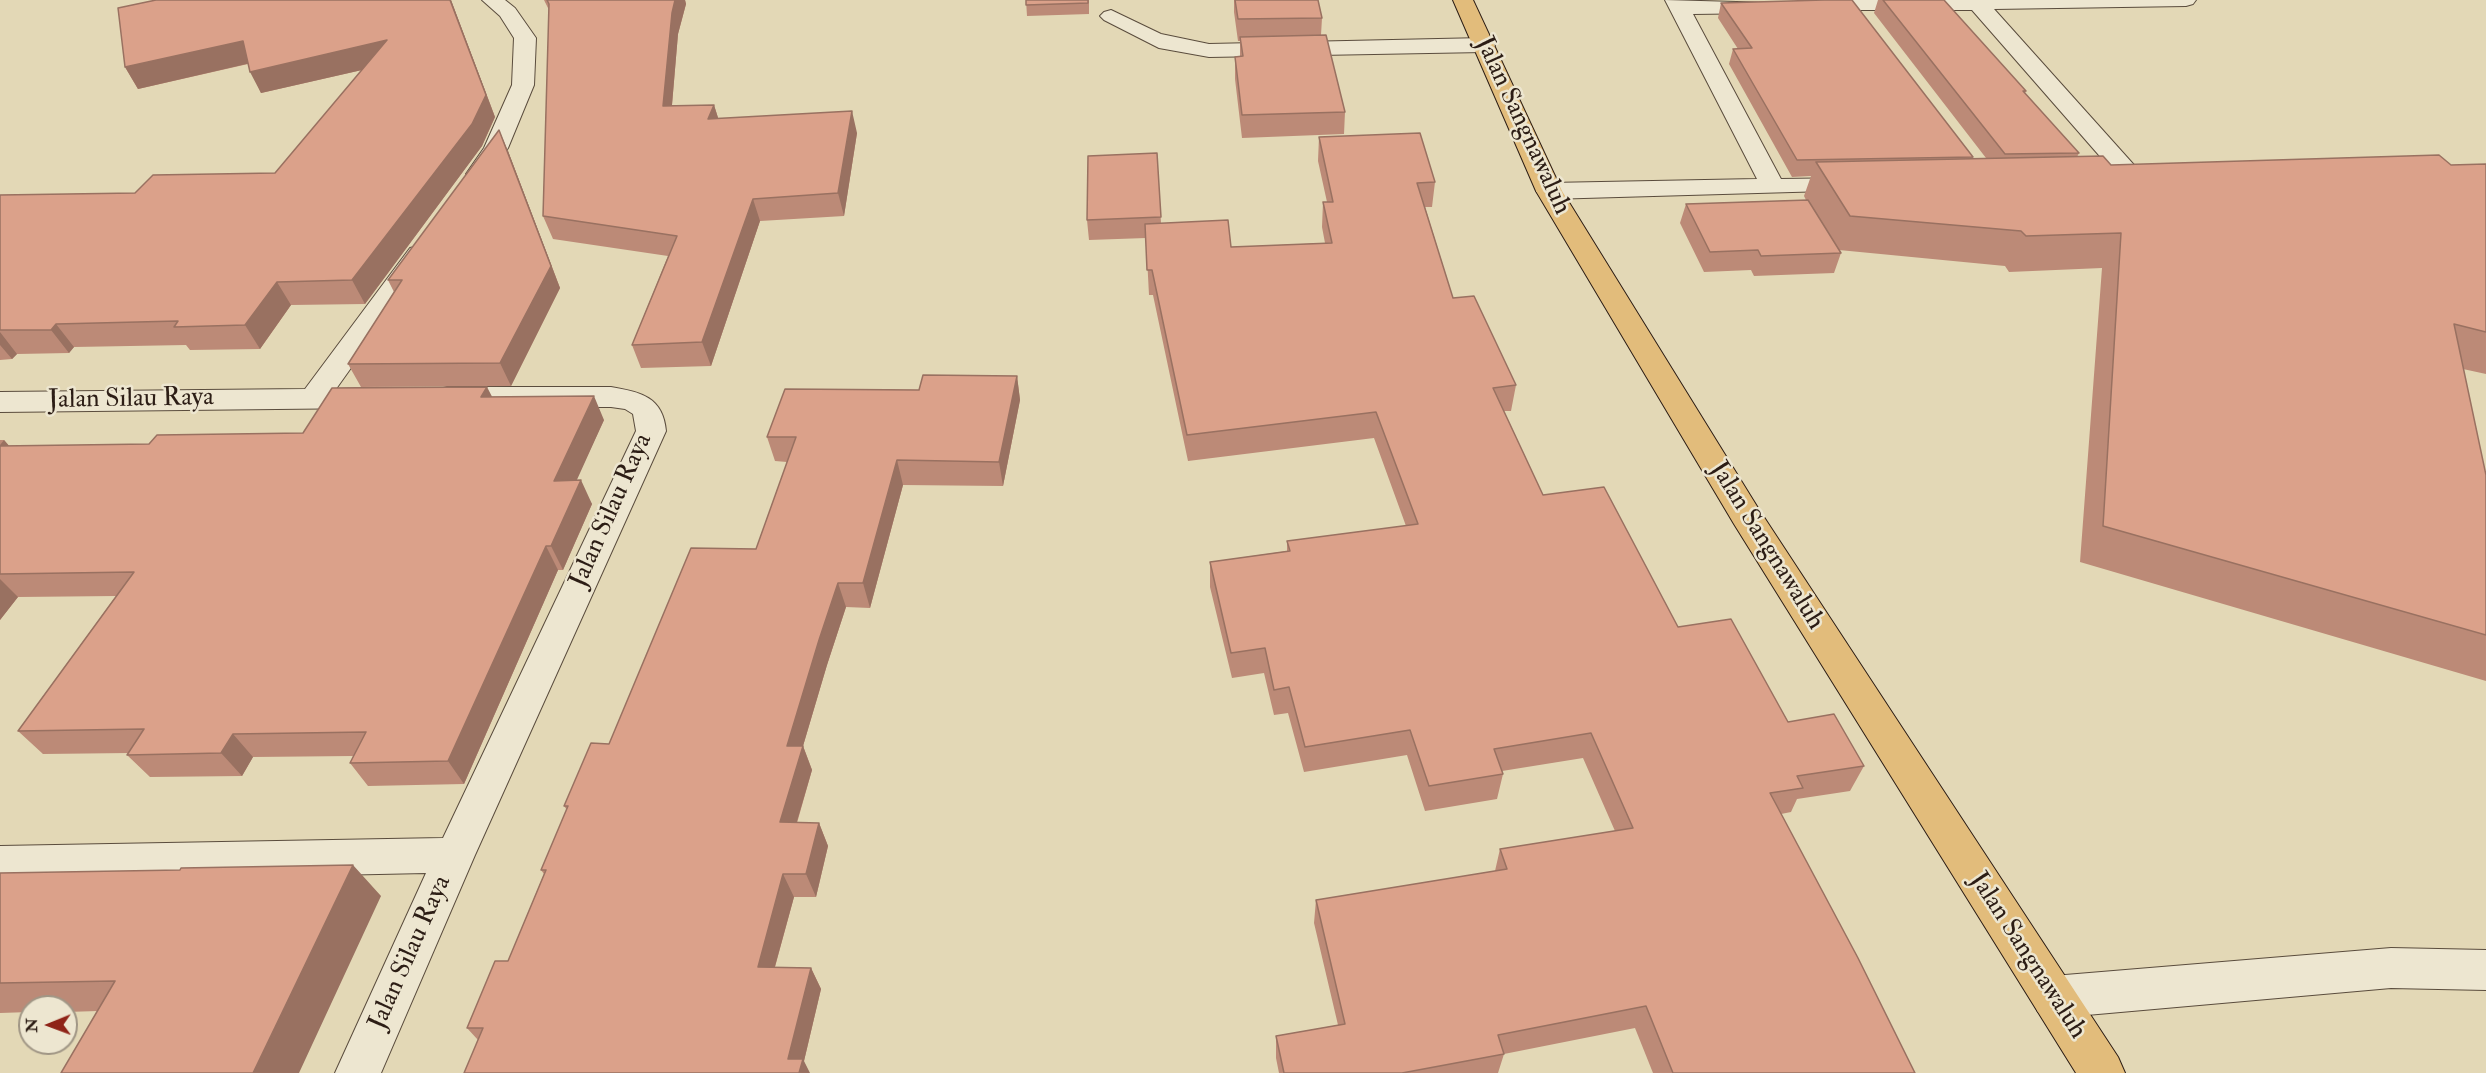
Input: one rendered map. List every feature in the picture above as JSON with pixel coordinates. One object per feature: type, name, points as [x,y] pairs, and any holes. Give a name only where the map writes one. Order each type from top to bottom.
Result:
[{"type":"main road","name":"Jalan Sangnawaluh","points":[[1463,0],[1549,191],[1746,516],[2102,1073]]},
{"type":"street","points":[[461,196],[496,148],[523,85],[525,38],[508,12],[492,0]]},
{"type":"street","points":[[1773,187],[1677,4],[1790,7],[2187,0]]},
{"type":"street","points":[[1978,4],[2146,179],[2101,180]]},
{"type":"street","points":[[1854,6],[1868,24]]},
{"type":"street","points":[[1112,16],[1145,37],[1166,46],[1189,50],[1227,52],[1484,45]]},
{"type":"street","points":[[1549,191],[1876,185]]},
{"type":"street","points":[[314,398],[433,235]]},
{"type":"street","name":"Jalan Silau Raya","points":[[0,402],[611,397],[634,400],[645,407],[651,417],[651,431],[455,855],[358,1073]]},
{"type":"street","points":[[0,864],[455,855]]},
{"type":"street","points":[[2053,997],[2391,968],[2486,970]]},
{"type":"building","points":[[156,0],[450,0],[486,95],[472,124],[352,280],[277,282],[245,325],[174,327],[178,321],[56,324],[51,330],[0,330],[0,195],[135,193],[153,175],[275,173],[387,40],[250,72],[243,41],[125,67],[118,8]]},
{"type":"building","points":[[547,0],[675,0],[663,106],[714,105],[708,119],[852,111],[838,193],[753,199],[702,342],[632,345],[677,236],[543,216],[549,4]]},
{"type":"building","points":[[1026,0],[1088,0],[1088,3],[1026,5]]},
{"type":"building","points":[[1235,0],[1318,0],[1322,18],[1238,19]]},
{"type":"building","points":[[1852,0],[1973,157],[1797,160],[1733,49],[1752,48],[1721,3]]},
{"type":"building","points":[[1883,0],[1944,0],[2079,153],[2005,154]]},
{"type":"building","points":[[1326,35],[1345,112],[1242,115],[1235,57],[1243,56],[1240,37]]},
{"type":"building","points":[[499,130],[551,266],[500,363],[348,364],[402,280],[388,280]]},
{"type":"building","points":[[1420,133],[1435,182],[1417,183],[1453,298],[1474,296],[1516,385],[1493,388],[1543,495],[1604,487],[1678,627],[1731,619],[1788,722],[1834,714],[1864,766],[1797,776],[1803,788],[1770,793],[1858,958],[1915,1073],[1673,1073],[1646,1006],[1498,1035],[1504,1054],[1402,1073],[1284,1073],[1276,1036],[1345,1024],[1316,900],[1507,869],[1500,849],[1633,828],[1591,733],[1494,749],[1503,774],[1429,786],[1410,730],[1305,747],[1289,687],[1274,690],[1265,648],[1231,653],[1210,562],[1290,551],[1287,541],[1418,524],[1376,412],[1187,435],[1152,270],[1147,270],[1145,224],[1228,220],[1231,247],[1332,243],[1323,202],[1333,202],[1319,137]]},
{"type":"building","points":[[1157,153],[1161,217],[1087,220],[1088,156]]},
{"type":"building","points":[[2439,155],[2451,165],[2486,164],[2486,332],[2454,324],[2486,475],[2486,635],[2103,526],[2121,233],[2026,236],[2021,231],[1850,216],[1816,162],[2103,156],[2111,165]]},
{"type":"building","points":[[1808,200],[1841,253],[1761,256],[1758,250],[1710,252],[1686,204]]},
{"type":"building","points":[[923,375],[1017,376],[999,462],[897,460],[863,583],[838,583],[819,640],[787,746],[803,746],[780,822],[819,823],[806,874],[783,874],[758,967],[811,968],[788,1059],[803,1059],[799,1073],[464,1073],[483,1028],[467,1028],[495,961],[508,961],[546,870],[541,870],[568,806],[564,806],[591,743],[609,744],[691,548],[756,549],[796,437],[767,437],[785,389],[919,390]]},
{"type":"building","points":[[487,387],[481,397],[594,396],[554,481],[581,480],[551,546],[546,546],[448,761],[350,763],[366,732],[233,734],[221,753],[127,755],[144,729],[18,731],[134,572],[0,574],[0,446],[149,444],[157,435],[303,433],[332,388]]},
{"type":"building","points":[[353,865],[253,1073],[61,1073],[72,1055],[78,1055],[78,1044],[115,981],[0,983],[0,873],[180,870],[181,868]]}]
